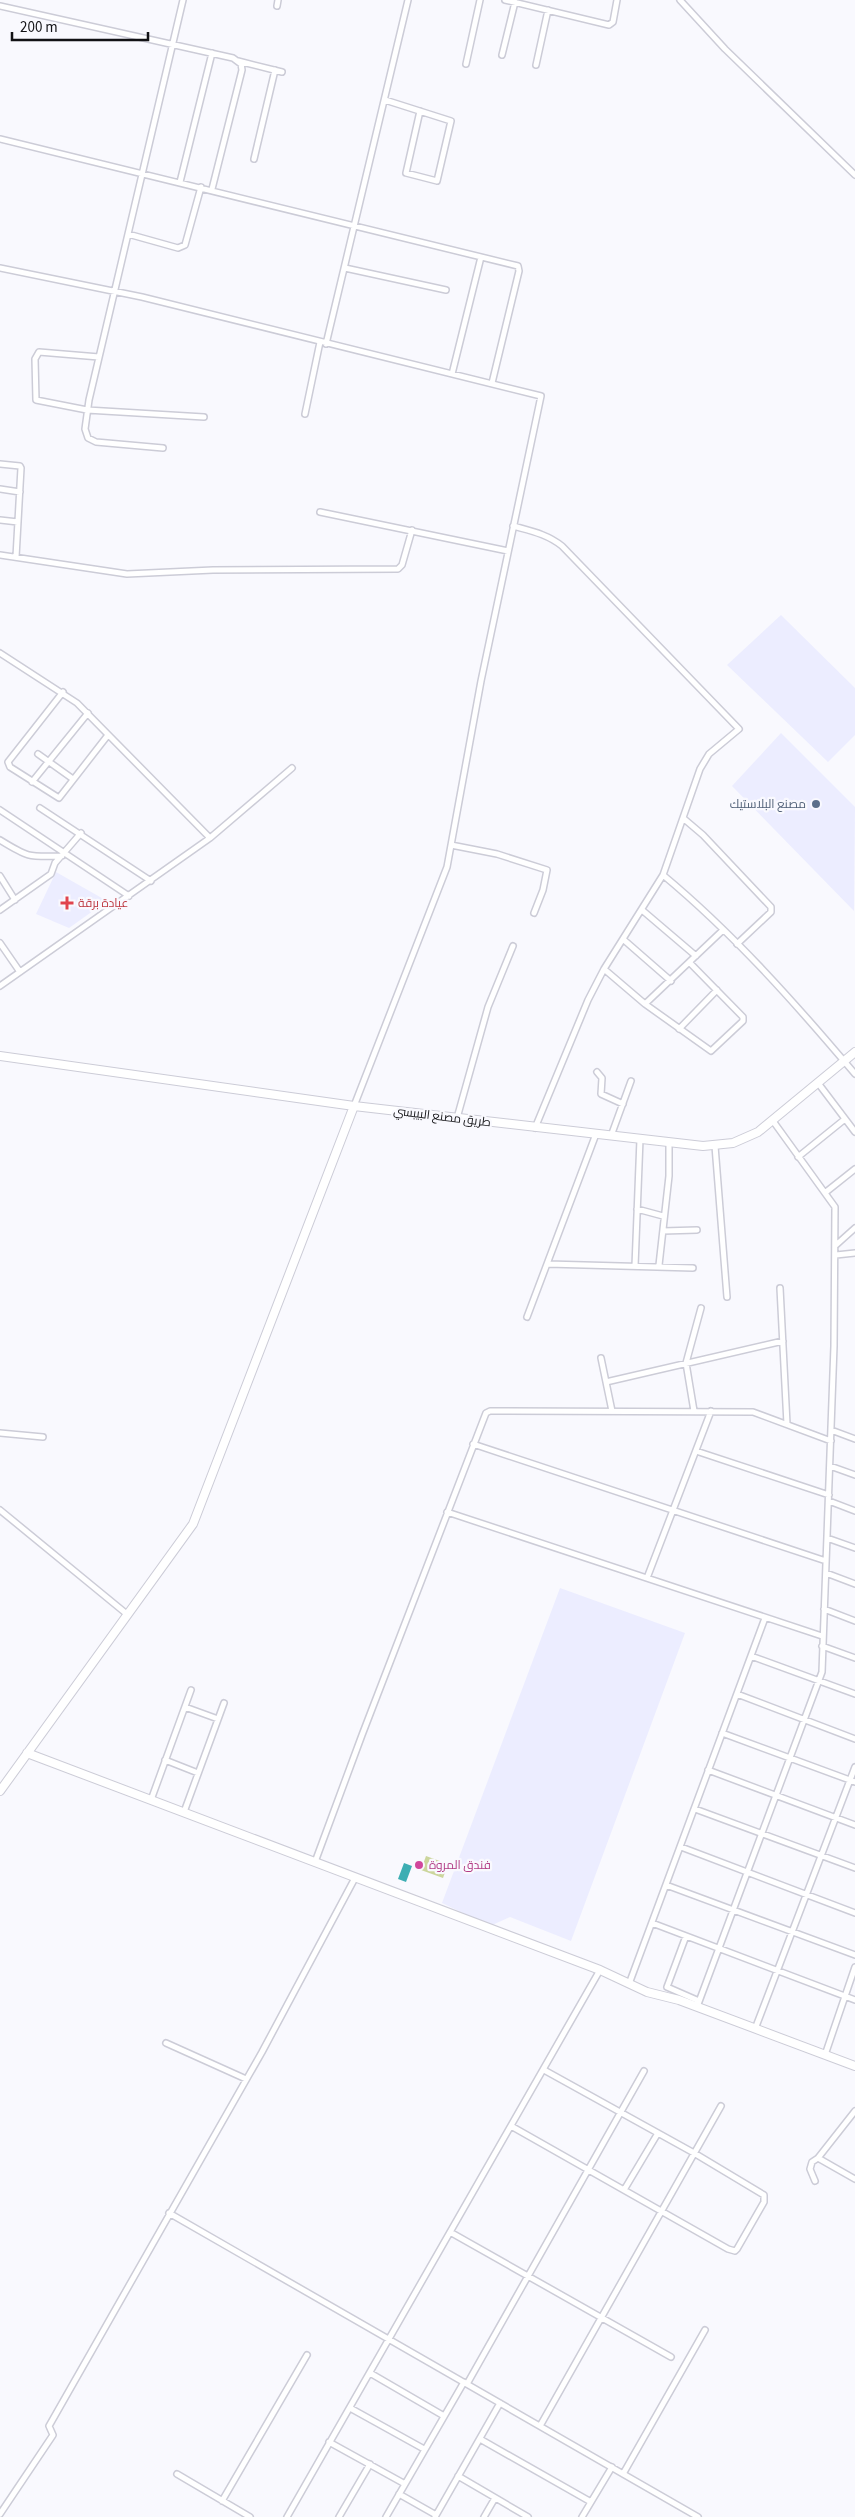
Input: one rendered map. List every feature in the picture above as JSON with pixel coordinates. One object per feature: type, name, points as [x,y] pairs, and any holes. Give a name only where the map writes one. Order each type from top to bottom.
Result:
[{"type":"street","points":[[163,448],[92,440],[86,435],[87,410],[183,0]]},
{"type":"street","points":[[326,344],[408,0]]},
{"type":"street","points":[[466,64],[480,0]]},
{"type":"street","points":[[505,0],[608,25],[613,22],[617,0]]},
{"type":"street","points":[[680,0],[725,49],[855,175]]},
{"type":"street","points":[[502,55],[515,2]]},
{"type":"street","points":[[0,6],[212,53],[282,72]]},
{"type":"street","points":[[536,65],[548,10]]},
{"type":"street","points":[[180,182],[212,53]]},
{"type":"street","points":[[212,190],[242,70],[241,64],[238,61]]},
{"type":"street","points":[[254,159],[275,70]]},
{"type":"street","points":[[384,100],[420,111],[450,121],[437,181],[406,173],[420,111]]},
{"type":"street","points":[[0,139],[515,265],[519,268],[492,383]]},
{"type":"street","points":[[128,234],[178,248],[185,245],[201,187]]},
{"type":"street","points":[[452,374],[481,256]]},
{"type":"street","points":[[0,268],[116,292],[541,396],[481,681],[445,874],[197,1516],[189,1530],[0,1791]]},
{"type":"street","points":[[345,268],[446,290]]},
{"type":"street","points":[[305,414],[320,342]]},
{"type":"street","points":[[99,357],[43,352],[36,354],[36,400],[87,410],[204,417]]},
{"type":"street","points":[[0,464],[21,467],[16,557]]},
{"type":"street","points":[[0,489],[20,492]]},
{"type":"street","points":[[320,512],[508,551]]},
{"type":"street","points":[[0,520],[18,522]]},
{"type":"street","points":[[513,526],[552,538],[562,546],[739,729],[710,754],[694,784],[663,875],[624,940],[604,969],[588,1000],[535,1128]]},
{"type":"street","points":[[0,554],[127,574],[213,570],[398,569],[402,565],[412,530]]},
{"type":"street","points":[[0,653],[63,692],[88,713],[210,838]]},
{"type":"street","points":[[63,692],[8,762],[10,767],[57,798],[61,796],[108,734]]},
{"type":"street","points":[[32,782],[88,713]]},
{"type":"street","points":[[38,754],[73,779]]},
{"type":"street","points":[[0,986],[210,838],[292,768]]},
{"type":"street","points":[[40,808],[151,880]]},
{"type":"street","points":[[0,810],[129,896]]},
{"type":"street","points":[[682,818],[703,835],[771,907],[771,912],[737,944]]},
{"type":"street","points":[[0,910],[51,874],[54,865],[81,833]]},
{"type":"street","points":[[0,840],[34,858],[64,854]]},
{"type":"street","points":[[451,845],[497,854],[545,868],[548,873],[534,913]]},
{"type":"street","points":[[663,875],[723,930],[785,993],[855,1074]]},
{"type":"street","points":[[0,876],[15,900]]},
{"type":"street","points":[[642,910],[696,956]]},
{"type":"street","points":[[645,1004],[723,930]]},
{"type":"street","points":[[624,940],[671,981]]},
{"type":"street","points":[[0,943],[20,972]]},
{"type":"street","points":[[457,1118],[488,1007],[513,946]]},
{"type":"street","points":[[604,969],[645,1004],[708,1051],[714,1050],[743,1021],[743,1017],[690,963]]},
{"type":"street","points":[[679,1028],[717,990]]},
{"type":"street","name":"طريق مصنع البيبسي","points":[[0,1056],[354,1106],[535,1128],[715,1146],[745,1139],[773,1121],[855,1052]]},
{"type":"street","points":[[597,1072],[602,1078],[601,1094],[623,1104]]},
{"type":"street","points":[[611,1136],[631,1081]]},
{"type":"street","points":[[818,1083],[855,1132]]},
{"type":"street","points":[[798,1157],[845,1118]]},
{"type":"street","points":[[698,2004],[819,1682],[826,1573],[831,1441],[836,1255],[835,1207],[773,1121]]},
{"type":"street","points":[[527,1317],[596,1134]]},
{"type":"street","points":[[635,1266],[640,1139]]},
{"type":"street","points":[[659,1266],[663,1216],[669,1176],[668,1142]]},
{"type":"street","points":[[715,1146],[727,1297]]},
{"type":"street","points":[[826,1192],[855,1168]]},
{"type":"street","points":[[638,1209],[663,1216]]},
{"type":"street","points":[[836,1244],[855,1228]]},
{"type":"street","points":[[663,1231],[697,1230]]},
{"type":"street","points":[[836,1255],[855,1253]]},
{"type":"street","points":[[548,1264],[693,1268]]},
{"type":"street","points":[[780,1288],[787,1424]]},
{"type":"street","points":[[694,1411],[686,1363],[701,1308]]},
{"type":"street","points":[[606,1382],[782,1341]]},
{"type":"street","points":[[602,1358],[612,1411]]},
{"type":"street","points":[[647,1578],[711,1411]]},
{"type":"street","points":[[315,1862],[447,1512],[488,1412],[753,1412],[831,1441]]},
{"type":"street","points":[[831,1430],[855,1439]]},
{"type":"street","points":[[0,1433],[43,1437]]},
{"type":"street","points":[[474,1444],[826,1560]]},
{"type":"street","points":[[696,1451],[829,1498],[855,1511]]},
{"type":"street","points":[[830,1466],[855,1475]]},
{"type":"street","points":[[0,1510],[128,1615]]},
{"type":"street","points":[[447,1512],[822,1636]]},
{"type":"street","points":[[827,1538],[855,1548]]},
{"type":"street","points":[[826,1573],[855,1584]]},
{"type":"street","points":[[824,1609],[855,1621]]},
{"type":"street","points":[[628,1984],[681,1847],[765,1618]]},
{"type":"street","points":[[822,1646],[855,1658]]},
{"type":"street","points":[[751,1656],[855,1694]]},
{"type":"street","points":[[151,1800],[191,1690]]},
{"type":"street","points":[[737,1694],[855,1739]]},
{"type":"street","points":[[184,1812],[224,1703]]},
{"type":"street","points":[[185,1707],[218,1719]]},
{"type":"street","points":[[722,1733],[852,1781]]},
{"type":"street","points":[[27,1753],[600,1970],[647,1992],[698,2004]]},
{"type":"street","points":[[165,1760],[198,1773]]},
{"type":"street","points":[[755,2029],[852,1781],[855,1767]]},
{"type":"street","points":[[708,1770],[855,1825]]},
{"type":"street","points":[[695,1809],[855,1868]]},
{"type":"street","points":[[681,1847],[855,1913]]},
{"type":"street","points":[[0,2514],[53,2435],[49,2426],[309,1967],[355,1878]]},
{"type":"street","points":[[666,1885],[855,1955]]},
{"type":"street","points":[[652,1923],[855,2000]]},
{"type":"street","points":[[686,1936],[668,1987],[698,2004],[755,2029],[855,2066]]},
{"type":"street","points":[[825,2054],[855,1967]]},
{"type":"street","points":[[287,2517],[600,1970]]},
{"type":"street","points":[[166,2043],[246,2079]]},
{"type":"street","points":[[511,2126],[731,2251],[737,2249],[746,2234],[764,2202],[764,2195],[694,2153],[544,2070]]},
{"type":"street","points":[[386,2517],[424,2449],[466,2383],[529,2275],[644,2071]]},
{"type":"street","points":[[540,2426],[721,2106]]},
{"type":"street","points":[[816,2181],[811,2165],[813,2160],[818,2158],[855,2112]]},
{"type":"street","points":[[624,2190],[658,2133]]},
{"type":"street","points":[[818,2158],[855,2179]]},
{"type":"street","points":[[169,2213],[698,2517]]},
{"type":"street","points":[[450,2232],[672,2356]]},
{"type":"street","points":[[623,2474],[705,2330]]},
{"type":"street","points":[[222,2501],[307,2355]]},
{"type":"street","points":[[370,2373],[444,2416]]},
{"type":"street","points":[[399,2494],[436,2516],[500,2403]]},
{"type":"street","points":[[350,2408],[424,2449]]},
{"type":"street","points":[[480,2439],[591,2502]]},
{"type":"street","points":[[330,2442],[406,2484]]},
{"type":"street","points":[[338,2517],[370,2464]]},
{"type":"street","points":[[582,2517],[612,2467]]},
{"type":"street","points":[[177,2474],[250,2517]]},
{"type":"street","points":[[458,2476],[528,2517]]},
{"type":"street","points":[[484,2517],[494,2498]]},
{"type":"shaded area","points":[[781,615],[855,688],[855,735],[828,762],[727,665]]},
{"type":"shaded area","points":[[781,733],[855,807],[854,911],[732,786]]},
{"type":"shaded area","points":[[56,872],[107,901],[69,928],[36,914]]},
{"type":"shaded area","points":[[560,1588],[685,1633],[571,1941],[510,1917],[490,1926],[442,1903]]},
{"type":"green space","points":[[426,1856],[448,1864],[443,1878],[421,1870]]},
{"type":"water","points":[[404,1863],[412,1866],[406,1882],[398,1879]]},
{"type":"place","name":"مصنع البلاستيك","points":[[816,804]]},
{"type":"place","name":"عيادة برقة","points":[[67,903]]},
{"type":"place","name":"فندق المروة","points":[[419,1865]]}]
